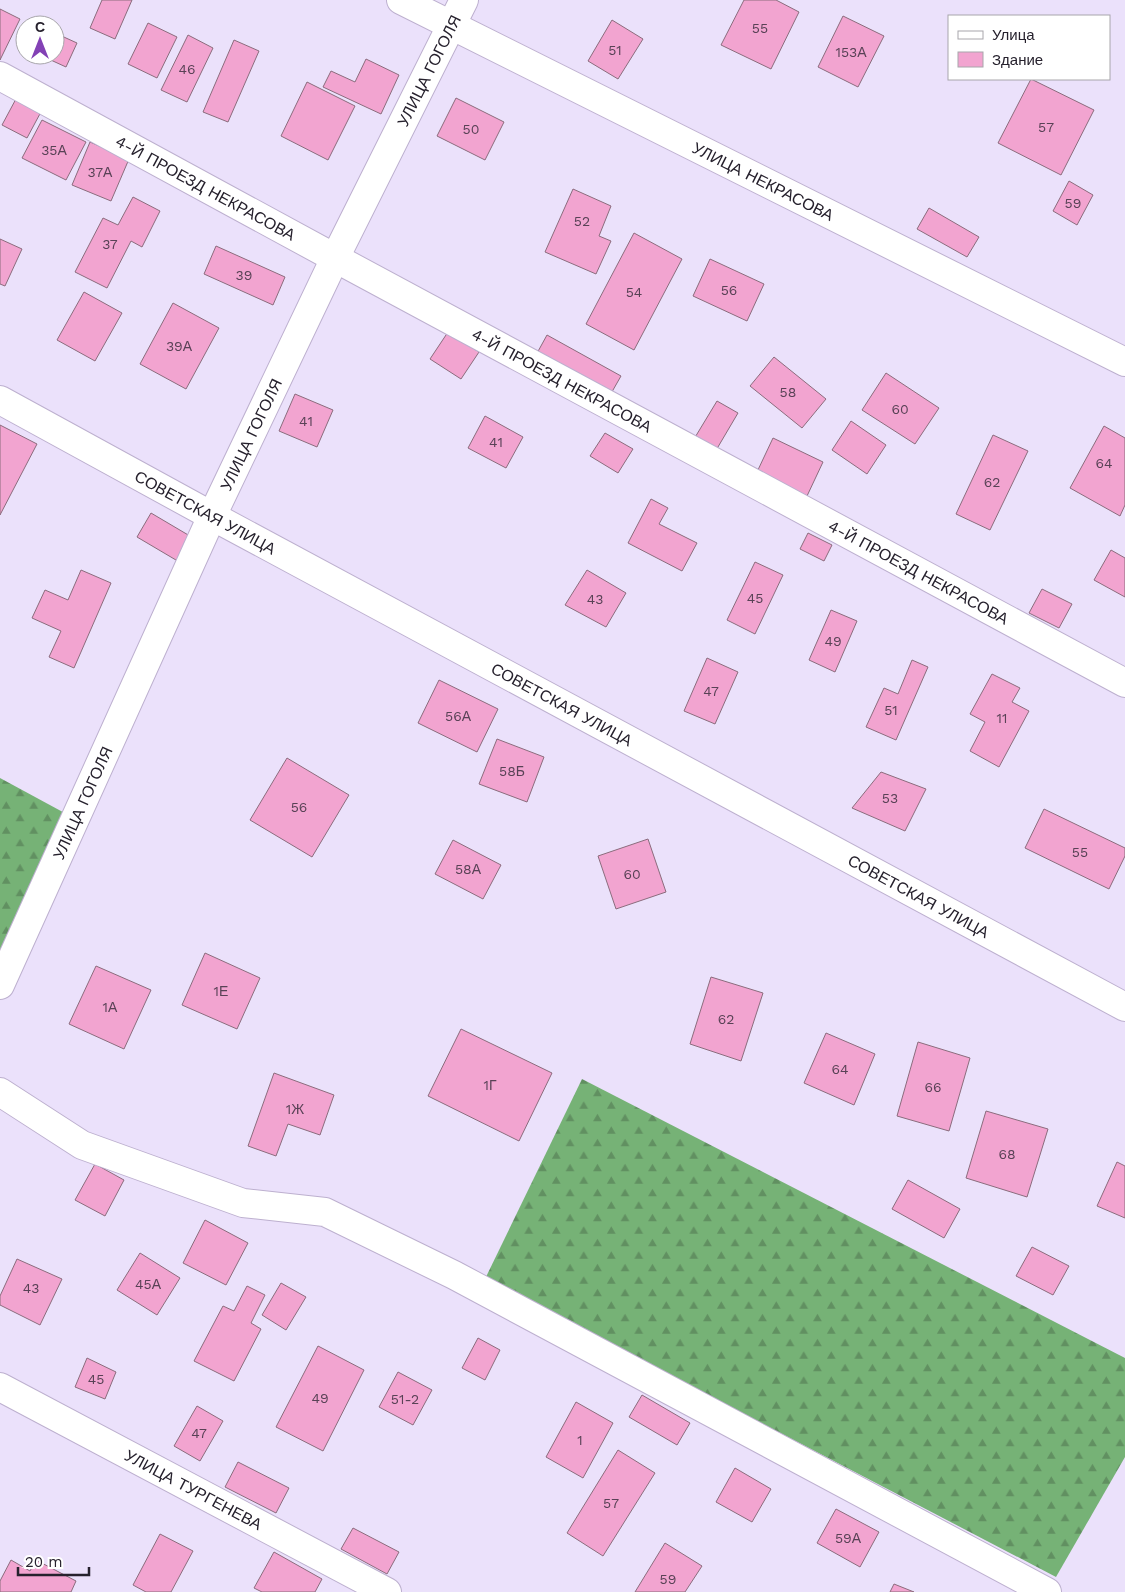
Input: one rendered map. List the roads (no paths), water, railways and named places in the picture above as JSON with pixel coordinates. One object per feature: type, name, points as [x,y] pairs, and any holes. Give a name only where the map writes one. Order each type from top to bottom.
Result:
[{"type":"street","name":"УЛИЦА НЕКРАСОВА","points":[[401,0],[1125,362]]},
{"type":"street","name":"УЛИЦА ГОГОЛЯ","points":[[0,985],[212,516],[335,258],[464,0]]},
{"type":"street","name":"4-Й ПРОЕЗД НЕКРАСОВА","points":[[0,76],[335,258],[1123,678]]},
{"type":"street","name":"СОВЕТСКАЯ УЛИЦА","points":[[0,400],[1125,1007]]},
{"type":"street","points":[[0,1092],[82,1144],[243,1203],[325,1212],[454,1275],[1047,1592]]},
{"type":"street","name":"УЛИЦА ТУРГЕНЕВА","points":[[0,1387],[387,1592]]}]
